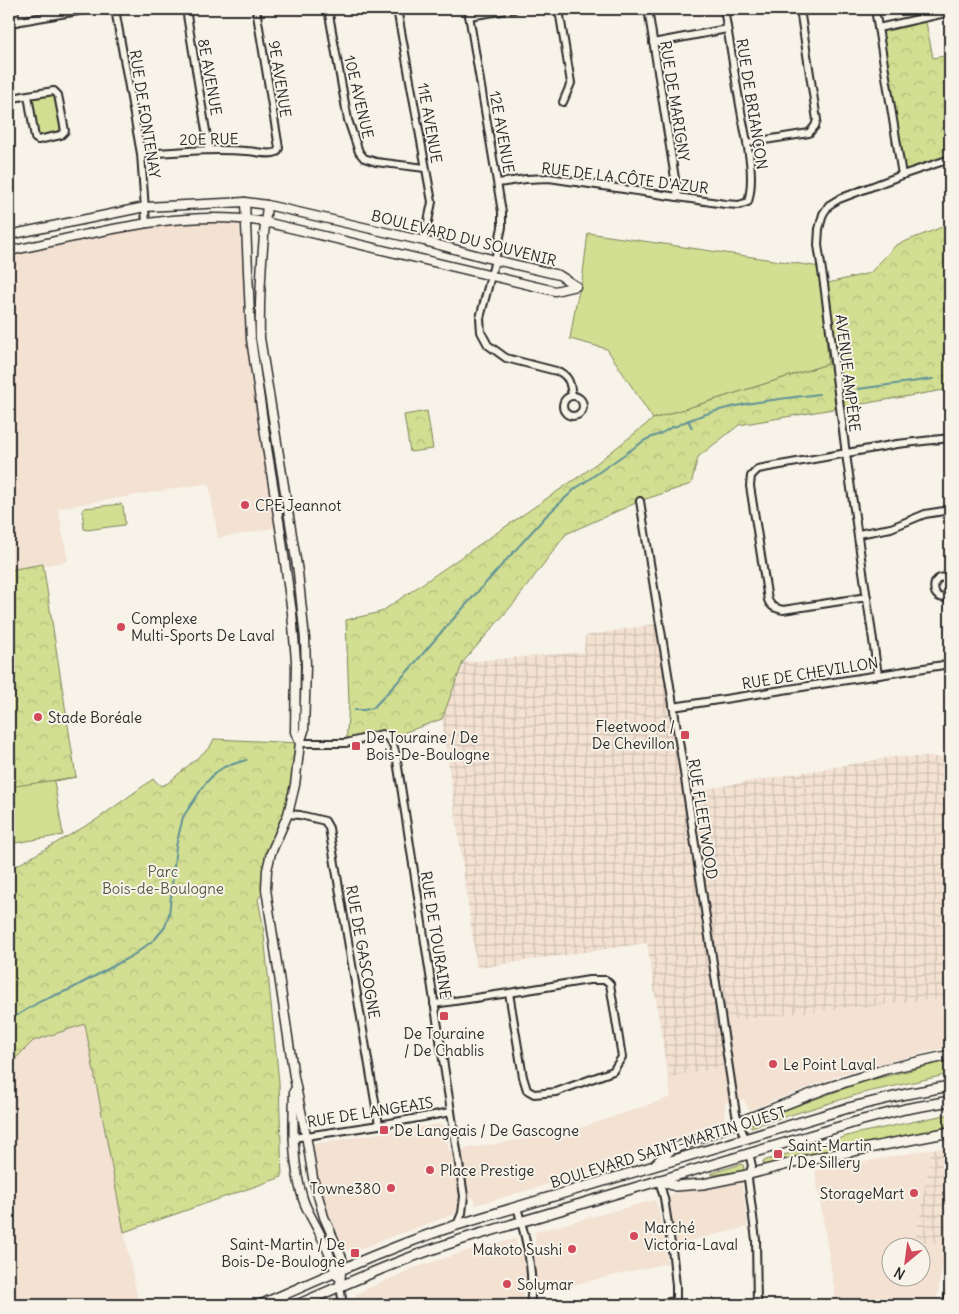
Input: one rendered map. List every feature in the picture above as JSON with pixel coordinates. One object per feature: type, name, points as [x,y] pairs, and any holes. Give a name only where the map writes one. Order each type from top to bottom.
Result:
[{"type":"main road","points":[[654,1166],[670,1150],[853,1079],[902,1065],[950,1055]]},
{"type":"main road","name":"BOULEVARD SAINT-MARTIN OUEST","points":[[260,1305],[339,1270],[457,1225],[865,1103],[950,1086]]},
{"type":"main road","name":"BOULEVARD SAINT-MARTIN OUEST","points":[[297,1305],[438,1247],[521,1221],[883,1114],[950,1101]]},
{"type":"main road","points":[[659,1180],[674,1186],[709,1183],[792,1163],[950,1132]]},
{"type":"street","points":[[14,9],[16,22]]},
{"type":"street","points":[[9,24],[90,9]]},
{"type":"street","name":"RUE DE FONTENAY","points":[[115,9],[141,154],[146,223]]},
{"type":"street","name":"8E AVENUE","points":[[186,9],[209,149]]},
{"type":"street","name":"9E AVENUE","points":[[256,9],[279,148],[277,152]]},
{"type":"street","name":"10E AVENUE","points":[[328,9],[348,120],[359,152],[364,158],[376,162],[426,168]]},
{"type":"street","name":"11E AVENUE","points":[[397,9],[432,202],[424,241]]},
{"type":"street","points":[[469,12],[514,9]]},
{"type":"street","points":[[553,9],[560,16],[571,84],[563,102]]},
{"type":"street","name":"RUE DE MARIGNY","points":[[648,9],[678,197]]},
{"type":"street","name":"RUE DE BRIANÇON","points":[[724,9],[747,143],[751,192],[748,202]]},
{"type":"street","points":[[747,143],[809,133],[815,126],[817,120],[800,9]]},
{"type":"street","points":[[875,9],[902,175]]},
{"type":"street","name":"12E AVENUE","points":[[469,12],[502,212],[502,227],[480,318],[481,332],[488,345],[506,358],[560,372],[566,376],[570,380],[572,395]]},
{"type":"street","points":[[878,28],[950,12]]},
{"type":"street","points":[[653,43],[727,30]]},
{"type":"street","points":[[9,99],[28,95],[54,91],[58,95],[64,131],[61,135],[38,140],[35,138],[28,95]]},
{"type":"street","name":"20E RUE","points":[[141,154],[209,149],[272,154],[277,152]]},
{"type":"street","name":"AVENUE AMPÈRE","points":[[878,675],[846,454],[818,245],[818,229],[823,214],[829,205],[839,199],[950,159]]},
{"type":"street","name":"RUE DE LA CÔTE D'AZUR","points":[[498,183],[549,178],[739,205],[748,202]]},
{"type":"street","points":[[245,202],[251,339],[292,613],[296,661],[295,732],[300,743]]},
{"type":"street","name":"BOULEVARD DU SOUVENIR","points":[[9,235],[145,207],[245,202],[267,205],[559,274],[576,286],[555,291],[246,219],[194,219],[146,223],[9,251]]},
{"type":"street","points":[[267,205],[260,286],[260,338],[298,572],[306,666],[304,731],[300,743],[295,786],[288,814],[267,870],[266,889],[294,1077],[313,1178],[324,1217],[342,1258],[339,1270],[343,1305]]},
{"type":"street","points":[[867,597],[783,610],[774,608],[770,604],[750,486],[751,476],[758,469],[897,444],[950,438]]},
{"type":"street","name":"RUE FLEETWOOD","points":[[640,501],[736,1112],[745,1139]]},
{"type":"street","points":[[858,534],[890,528],[925,514],[950,510]]},
{"type":"street","points":[[950,579],[946,577],[939,578],[935,583],[934,590],[940,597],[950,596]]},
{"type":"street","name":"RUE DE CHEVILLON","points":[[673,707],[950,664]]},
{"type":"street","name":"RUE DE TOURAINE","points":[[300,743],[346,743],[382,734],[389,738],[393,745],[464,1196],[463,1211],[457,1225]]},
{"type":"street","name":"RUE DE GASCOGNE","points":[[288,814],[325,821],[329,828],[379,1125]]},
{"type":"street","points":[[434,1004],[589,980],[606,980],[610,984],[622,1057],[613,1071],[556,1092],[534,1094],[527,1090],[523,1077],[509,993]]},
{"type":"street","points":[[294,1077],[293,1138],[297,1173],[303,1200],[339,1270]]},
{"type":"street","name":"RUE DE LANGEAIS","points":[[293,1138],[451,1112]]},
{"type":"street","points":[[749,1153],[752,1166],[748,1179],[756,1240],[757,1305]]},
{"type":"street","points":[[654,1305],[675,1303],[676,1286],[674,1257],[664,1196],[659,1180]]},
{"type":"street","points":[[517,1207],[529,1260],[532,1291],[530,1305]]},
{"type":"shaded area","points":[[194,219],[239,224],[253,362],[280,527],[218,538],[209,483],[58,508],[68,561],[9,573],[9,254],[146,223]]},
{"type":"shaded area","points":[[660,623],[688,792],[893,757],[950,757],[950,998],[725,1021],[732,1066],[668,1077],[647,943],[477,968],[442,719],[463,662],[584,652],[585,636]]},
{"type":"shaded area","points":[[941,999],[948,1047],[848,1072],[749,1110],[744,1099],[725,1103],[724,1119],[642,1152],[580,1175],[476,1205],[474,1197],[458,1202],[455,1214],[361,1249],[349,1252],[344,1248],[320,1188],[312,1144],[439,1124],[445,1126],[449,1151],[566,1133],[671,1097],[668,1077],[732,1066],[725,1021]]},
{"type":"shaded area","points":[[85,1024],[139,1305],[9,1305],[9,1065],[33,1041]]},
{"type":"shaded area","points":[[950,1147],[950,1222],[946,1245],[932,1243],[932,1236],[916,1236],[932,1149]]},
{"type":"shaded area","points":[[932,1149],[916,1236],[882,1236],[882,1286],[932,1286],[932,1242],[946,1245],[936,1305],[837,1305],[815,1171]]},
{"type":"shaded area","points":[[735,1181],[742,1186],[748,1227],[676,1244],[669,1196],[674,1193]]},
{"type":"shaded area","points":[[655,1200],[659,1211],[667,1263],[564,1287],[539,1283],[524,1284],[523,1301],[496,1305],[356,1305],[356,1294],[414,1268],[476,1248],[515,1239],[519,1253],[535,1251],[535,1232]]},
{"type":"green space","points":[[925,17],[933,58],[950,55],[950,159],[902,175],[878,28]]},
{"type":"green space","points":[[51,95],[55,98],[61,129],[60,132],[41,136],[38,133],[32,100],[35,97]]},
{"type":"green space","points":[[950,224],[950,389],[739,425],[698,457],[691,484],[640,501],[566,534],[515,602],[463,662],[442,719],[389,738],[382,734],[346,743],[349,703],[346,620],[381,612],[584,473],[653,419],[828,364],[824,284],[870,273],[896,245]]},
{"type":"green space","points":[[588,233],[821,267],[824,284],[828,364],[653,419],[607,349],[570,339],[582,281]]},
{"type":"green space","points":[[427,411],[433,449],[410,452],[404,415]]},
{"type":"green space","points":[[121,504],[123,506],[124,525],[84,529],[82,510],[85,508]]},
{"type":"green space","name":"Stade Boréale","points":[[43,564],[76,777],[9,787],[9,570]]},
{"type":"green space","points":[[9,657],[76,777],[54,781],[63,835],[9,844]]},
{"type":"green space","name":"Parc Bois-de-Boulogne","points":[[214,739],[300,743],[295,785],[279,833],[266,889],[258,899],[263,925],[279,1082],[282,1177],[124,1232],[85,1024],[33,1041],[9,1065],[9,870],[96,820],[153,779],[161,786],[168,783],[210,747]]},
{"type":"green space","points":[[950,1061],[950,1074],[863,1093],[751,1127],[750,1124],[859,1083]]},
{"type":"green space","points":[[950,1114],[950,1125],[943,1128],[764,1166],[763,1161],[854,1134]]},
{"type":"green space","points":[[741,1164],[744,1168],[742,1171],[712,1175],[712,1173]]},
{"type":"waterway","points":[[858,389],[933,379]]},
{"type":"waterway","points":[[355,710],[373,708],[546,516],[575,489],[645,440],[672,427],[719,410],[752,403],[819,394]]},
{"type":"waterway","points":[[688,420],[692,428]]},
{"type":"waterway","points":[[9,1020],[41,1001],[71,989],[119,963],[155,939],[165,927],[169,915],[176,846],[183,817],[205,784],[215,773],[224,767],[246,760]]},
{"type":"railway","points":[[944,1305],[950,1266]]},
{"type":"place","name":"CPE Jeannot","points":[[245,505]]},
{"type":"place","name":"Complexe Multi-Sports De Laval","points":[[121,627]]},
{"type":"place","name":"Stade Boréale","points":[[38,717]]},
{"type":"place","name":"Fleetwood / De Chevillon","points":[[685,735]]},
{"type":"place","name":"De Touraine / De Bois-De-Boulogne","points":[[356,746]]},
{"type":"place","name":"De Touraine / De Chablis","points":[[444,1016]]},
{"type":"place","name":"Le Point Laval","points":[[773,1064]]},
{"type":"place","name":"De Langeais / De Gascogne","points":[[384,1130]]},
{"type":"place","name":"Saint-Martin / De Sillery","points":[[778,1154]]},
{"type":"place","name":"Place Prestige","points":[[430,1170]]},
{"type":"place","name":"Towne380","points":[[391,1188]]},
{"type":"place","name":"StorageMart","points":[[914,1193]]},
{"type":"place","name":"Marché Victoria-Laval","points":[[634,1236]]},
{"type":"place","name":"Makoto Sushi","points":[[572,1249]]},
{"type":"place","name":"Saint-Martin / De Bois-De-Boulogne","points":[[355,1253]]},
{"type":"place","name":"Solymar","points":[[507,1284]]}]
